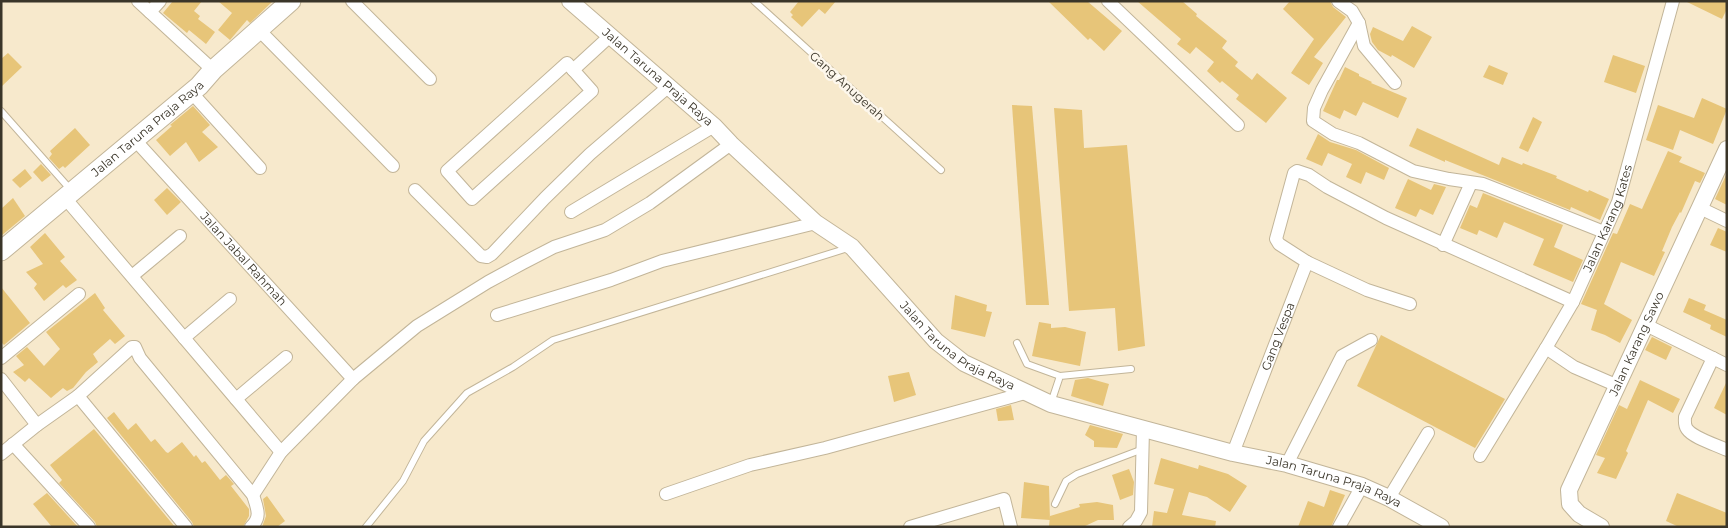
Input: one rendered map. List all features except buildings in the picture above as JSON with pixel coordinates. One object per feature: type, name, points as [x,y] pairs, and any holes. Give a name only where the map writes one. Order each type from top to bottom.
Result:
[{"type":"main road","name":"Jalan Taruna Praja Raya","points":[[2,248],[69,195],[192,92],[213,70],[291,1]]},
{"type":"street","points":[[138,1],[213,70]]},
{"type":"street","points":[[150,12],[160,1]]},
{"type":"street","points":[[352,1],[430,78]]},
{"type":"street","name":"Jalan Taruna Praja Raya","points":[[570,1],[714,126],[816,223],[852,247],[936,342],[964,363],[1051,404],[1233,453],[1287,464],[1362,486],[1389,498],[1441,527]]},
{"type":"street","points":[[1108,1],[1238,125]]},
{"type":"street","points":[[1338,1],[1352,11],[1359,23],[1364,46],[1394,83]]},
{"type":"street","name":"Jalan Karang Kates","points":[[1480,456],[1573,302],[1618,202],[1673,1]]},
{"type":"street","points":[[1359,23],[1322,90],[1314,108],[1313,121],[1333,134],[1359,144],[1413,171],[1483,184],[1604,232]]},
{"type":"street","points":[[259,30],[393,166]]},
{"type":"street","points":[[573,70],[610,36]]},
{"type":"street","points":[[567,64],[573,70],[592,91],[472,198],[447,171],[567,64]]},
{"type":"street","points":[[415,190],[481,256],[487,257],[590,154],[668,86]]},
{"type":"street","points":[[192,92],[260,168]]},
{"type":"street","points":[[571,212],[714,126]]},
{"type":"street","name":"Jalan Jabal Rahmah","points":[[135,140],[353,379]]},
{"type":"street","points":[[253,495],[281,452],[353,379],[417,326],[495,278],[554,247],[605,230],[650,203],[731,144]]},
{"type":"street","name":"Jalan Karang Sawo","points":[[1601,527],[1579,514],[1570,504],[1569,490],[1573,478],[1618,386],[1727,149]]},
{"type":"street","points":[[1410,304],[1368,290],[1307,262],[1279,244],[1276,239],[1277,234],[1294,173],[1297,171],[1309,175],[1327,187],[1386,218],[1573,302]]},
{"type":"street","points":[[1443,244],[1471,183]]},
{"type":"street","points":[[69,195],[132,276],[281,452]]},
{"type":"street","points":[[1700,208],[1727,221]]},
{"type":"street","points":[[497,315],[612,280],[662,261],[816,223]]},
{"type":"street","points":[[132,276],[180,236]]},
{"type":"street","name":"Gang Vespa","points":[[1233,453],[1307,262]]},
{"type":"street","points":[[1,358],[79,294]]},
{"type":"street","points":[[184,338],[230,299]]},
{"type":"street","points":[[1646,325],[1727,364]]},
{"type":"street","points":[[1287,464],[1342,356],[1370,340]]},
{"type":"street","points":[[1,454],[37,425],[78,396],[132,347],[135,347],[140,358],[253,495],[259,514],[256,522],[251,527]]},
{"type":"street","points":[[1546,348],[1574,366],[1618,386]]},
{"type":"street","points":[[236,399],[286,357]]},
{"type":"street","points":[[1713,358],[1684,417],[1685,425],[1687,430],[1693,434],[1727,450]]},
{"type":"street","points":[[1,379],[37,425]]},
{"type":"street","points":[[666,494],[750,466],[825,448],[1025,393]]},
{"type":"street","points":[[78,396],[186,527]]},
{"type":"street","points":[[1130,527],[1141,512],[1143,429]]},
{"type":"street","points":[[1389,498],[1428,433]]},
{"type":"street","points":[[13,444],[89,527]]},
{"type":"street","points":[[1339,527],[1362,486]]},
{"type":"street","points":[[910,527],[935,523],[1004,499],[1011,527]]},
{"type":"lane","name":"Gang Anugerah","points":[[754,1],[941,170]]},
{"type":"lane","points":[[1,111],[69,195]]},
{"type":"lane","points":[[366,527],[403,481],[424,442],[467,393],[513,367],[553,340],[852,247]]},
{"type":"lane","points":[[1017,343],[1027,364],[1060,376],[1131,369]]},
{"type":"lane","points":[[1051,404],[1060,376]]},
{"type":"lane","points":[[1055,504],[1066,481],[1071,477],[1143,450]]}]
